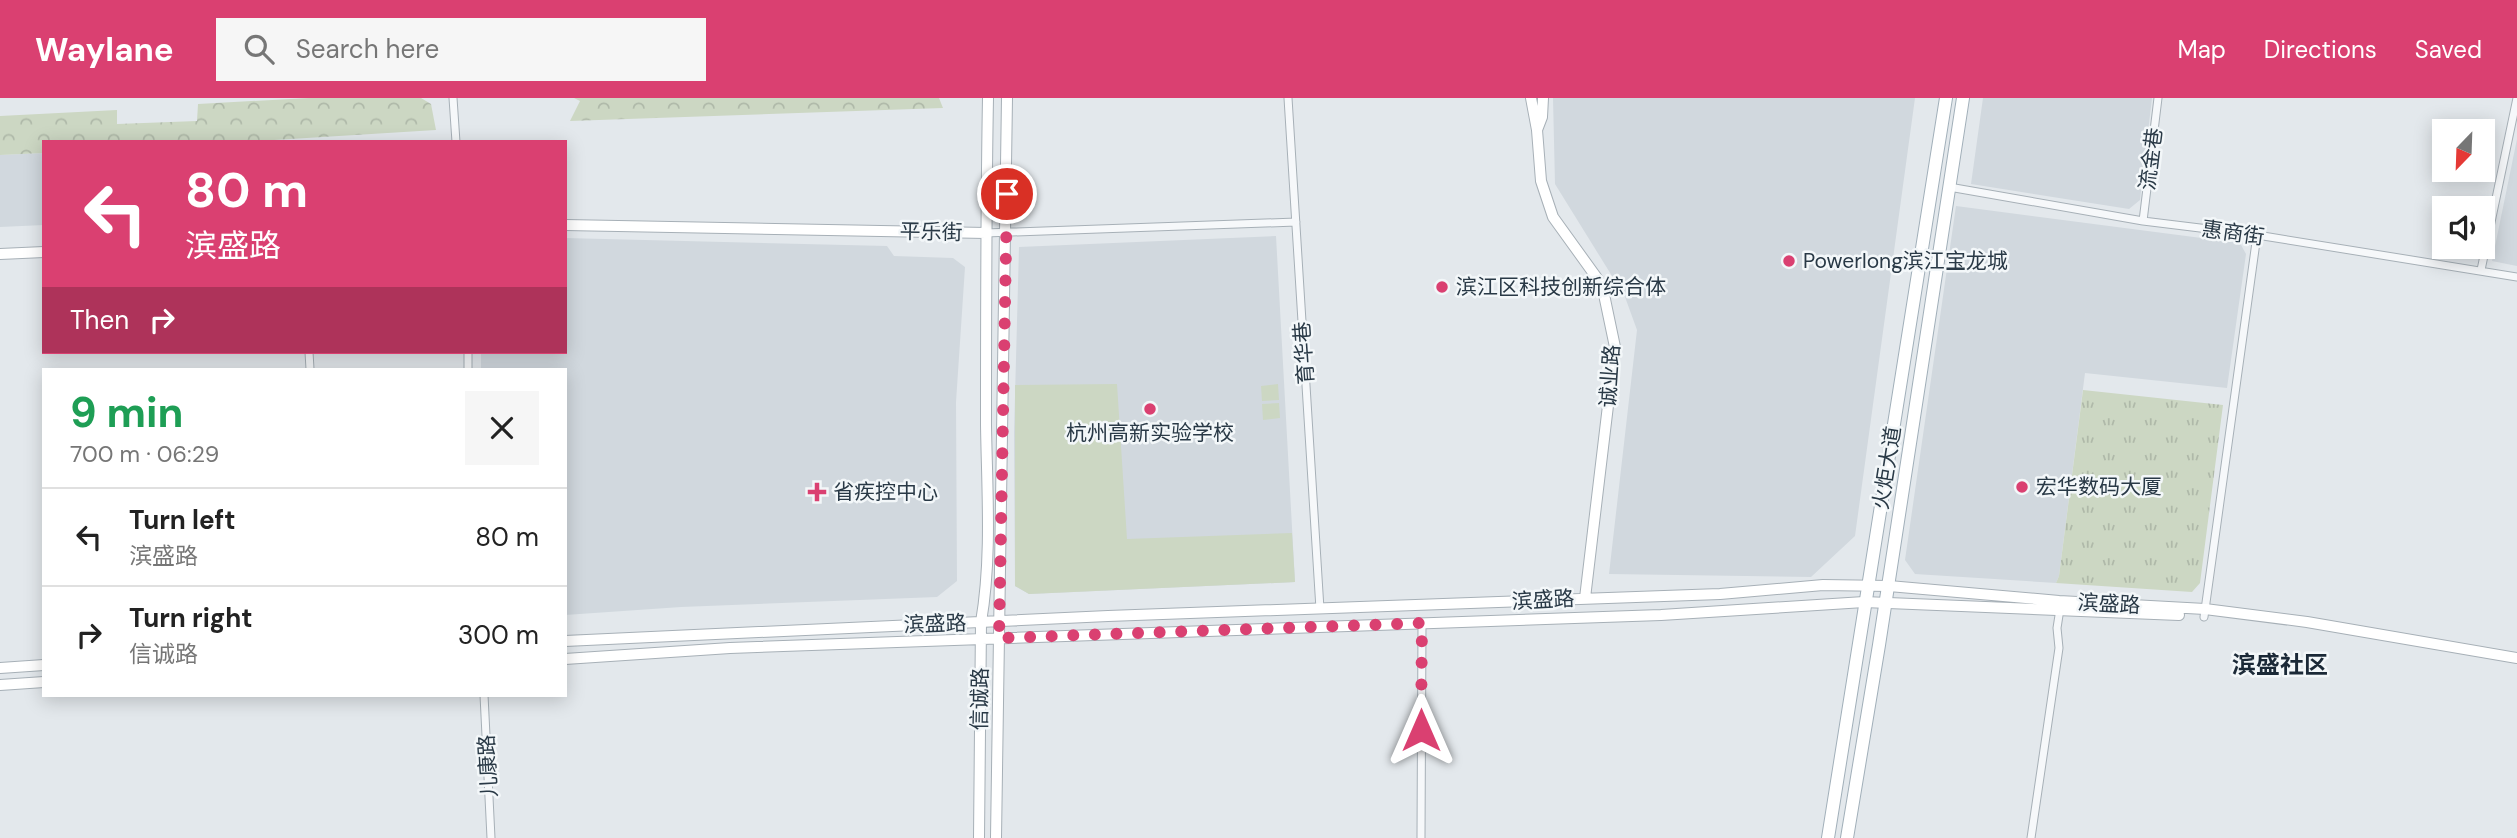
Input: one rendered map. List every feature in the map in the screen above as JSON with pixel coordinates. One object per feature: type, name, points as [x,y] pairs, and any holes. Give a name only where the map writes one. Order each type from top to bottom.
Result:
[{"type":"main road","name":"信诚路","points":[[979,838],[981,622],[986,594],[988,509],[988,98]]},
{"type":"main road","name":"信诚路","points":[[996,838],[1007,98]]},
{"type":"main road","name":"诚业路","points":[[1531,98],[1537,130],[1541,181],[1553,217],[1602,285],[1615,347],[1585,598]]},
{"type":"main road","name":"诚业路","points":[[1537,130],[1542,117],[1543,98]]},
{"type":"main road","name":"火炬大道","points":[[1828,838],[1946,98]]},
{"type":"main road","name":"火炬大道","points":[[1847,838],[1886,603],[1963,98]]},
{"type":"main road","name":"平乐街","points":[[567,225],[986,233]]},
{"type":"main road","points":[[0,254],[42,252]]},
{"type":"main road","name":"滨盛路","points":[[567,641],[999,621],[1720,594],[1823,585],[1867,585],[2308,622],[2517,658]]},
{"type":"main road","name":"滨盛路","points":[[567,659],[730,648],[1661,615],[1864,602],[2205,613],[2305,627],[2517,664]]},
{"type":"main road","points":[[0,668],[42,665]]},
{"type":"main road","points":[[0,685],[42,682]]},
{"type":"street","points":[[453,98],[456,140]]},
{"type":"street","name":"育华巷","points":[[1288,98],[1320,609]]},
{"type":"street","name":"流金巷","points":[[2143,221],[2158,98]]},
{"type":"street","points":[[2481,270],[2517,98]]},
{"type":"street","name":"惠商街","points":[[1949,187],[2143,221],[2257,235],[2517,277]]},
{"type":"street","name":"平乐街","points":[[986,233],[1296,222]]},
{"type":"street","points":[[2205,613],[2257,235]]},
{"type":"street","points":[[2031,838],[2059,648],[2057,628],[2060,609]]},
{"type":"street","points":[[1421,838],[1422,623]]},
{"type":"street","name":"儿康路","points":[[484,697],[492,838]]},
{"type":"shaded area","points":[[1553,98],[1915,98],[1855,536],[1811,577],[1609,574],[1637,330],[1625,297],[1555,184]]},
{"type":"shaded area","points":[[1983,98],[2152,98],[2140,200],[2129,209],[1971,184]]},
{"type":"shaded area","points":[[2517,139],[2517,266],[2492,261],[2495,259],[2495,246]]},
{"type":"shaded area","points":[[42,153],[42,225],[0,227],[0,155]]},
{"type":"shaded area","points":[[1956,206],[2240,243],[2246,254],[2227,388],[2085,373],[2056,583],[1915,574],[1905,560]]},
{"type":"shaded area","name":"杭州高新实验学校","points":[[1276,236],[1295,582],[1029,594],[1015,586],[1014,433],[1019,247]]},
{"type":"shaded area","points":[[567,238],[887,246],[894,256],[953,258],[965,267],[956,402],[957,581],[937,597],[681,607],[567,615],[567,368],[481,368],[481,354],[567,354]]},
{"type":"green space","points":[[309,98],[421,98],[431,104],[436,130],[274,140],[42,140],[42,153],[0,155],[0,116],[117,110],[117,124],[197,121],[198,104]]},
{"type":"green space","points":[[574,98],[939,98],[943,108],[570,121],[580,101]]},
{"type":"green space","points":[[1117,384],[1127,539],[1292,533],[1295,582],[1029,594],[1015,586],[1015,385]]},
{"type":"green space","points":[[1278,384],[1279,400],[1262,401],[1261,386]]},
{"type":"green space","points":[[2083,390],[2223,405],[2200,583],[2192,592],[2056,583]]},
{"type":"green space","points":[[1279,403],[1280,418],[1263,420],[1262,404]]},
{"type":"place","name":"Powerlong滨江宝龙城","points":[[1789,261]]},
{"type":"place","name":"滨江区科技创新综合体","points":[[1442,287]]},
{"type":"place","name":"杭州高新实验学校","points":[[1150,409]]},
{"type":"place","name":"宏华数码大厦","points":[[2022,487]]},
{"type":"place","name":"省疾控中心","points":[[817,492]]},
{"type":"district","name":"滨盛社区","points":[[2280,664]]},
{"type":"route","points":[[1007,194],[999,638],[1422,623],[1421,730]]}]
